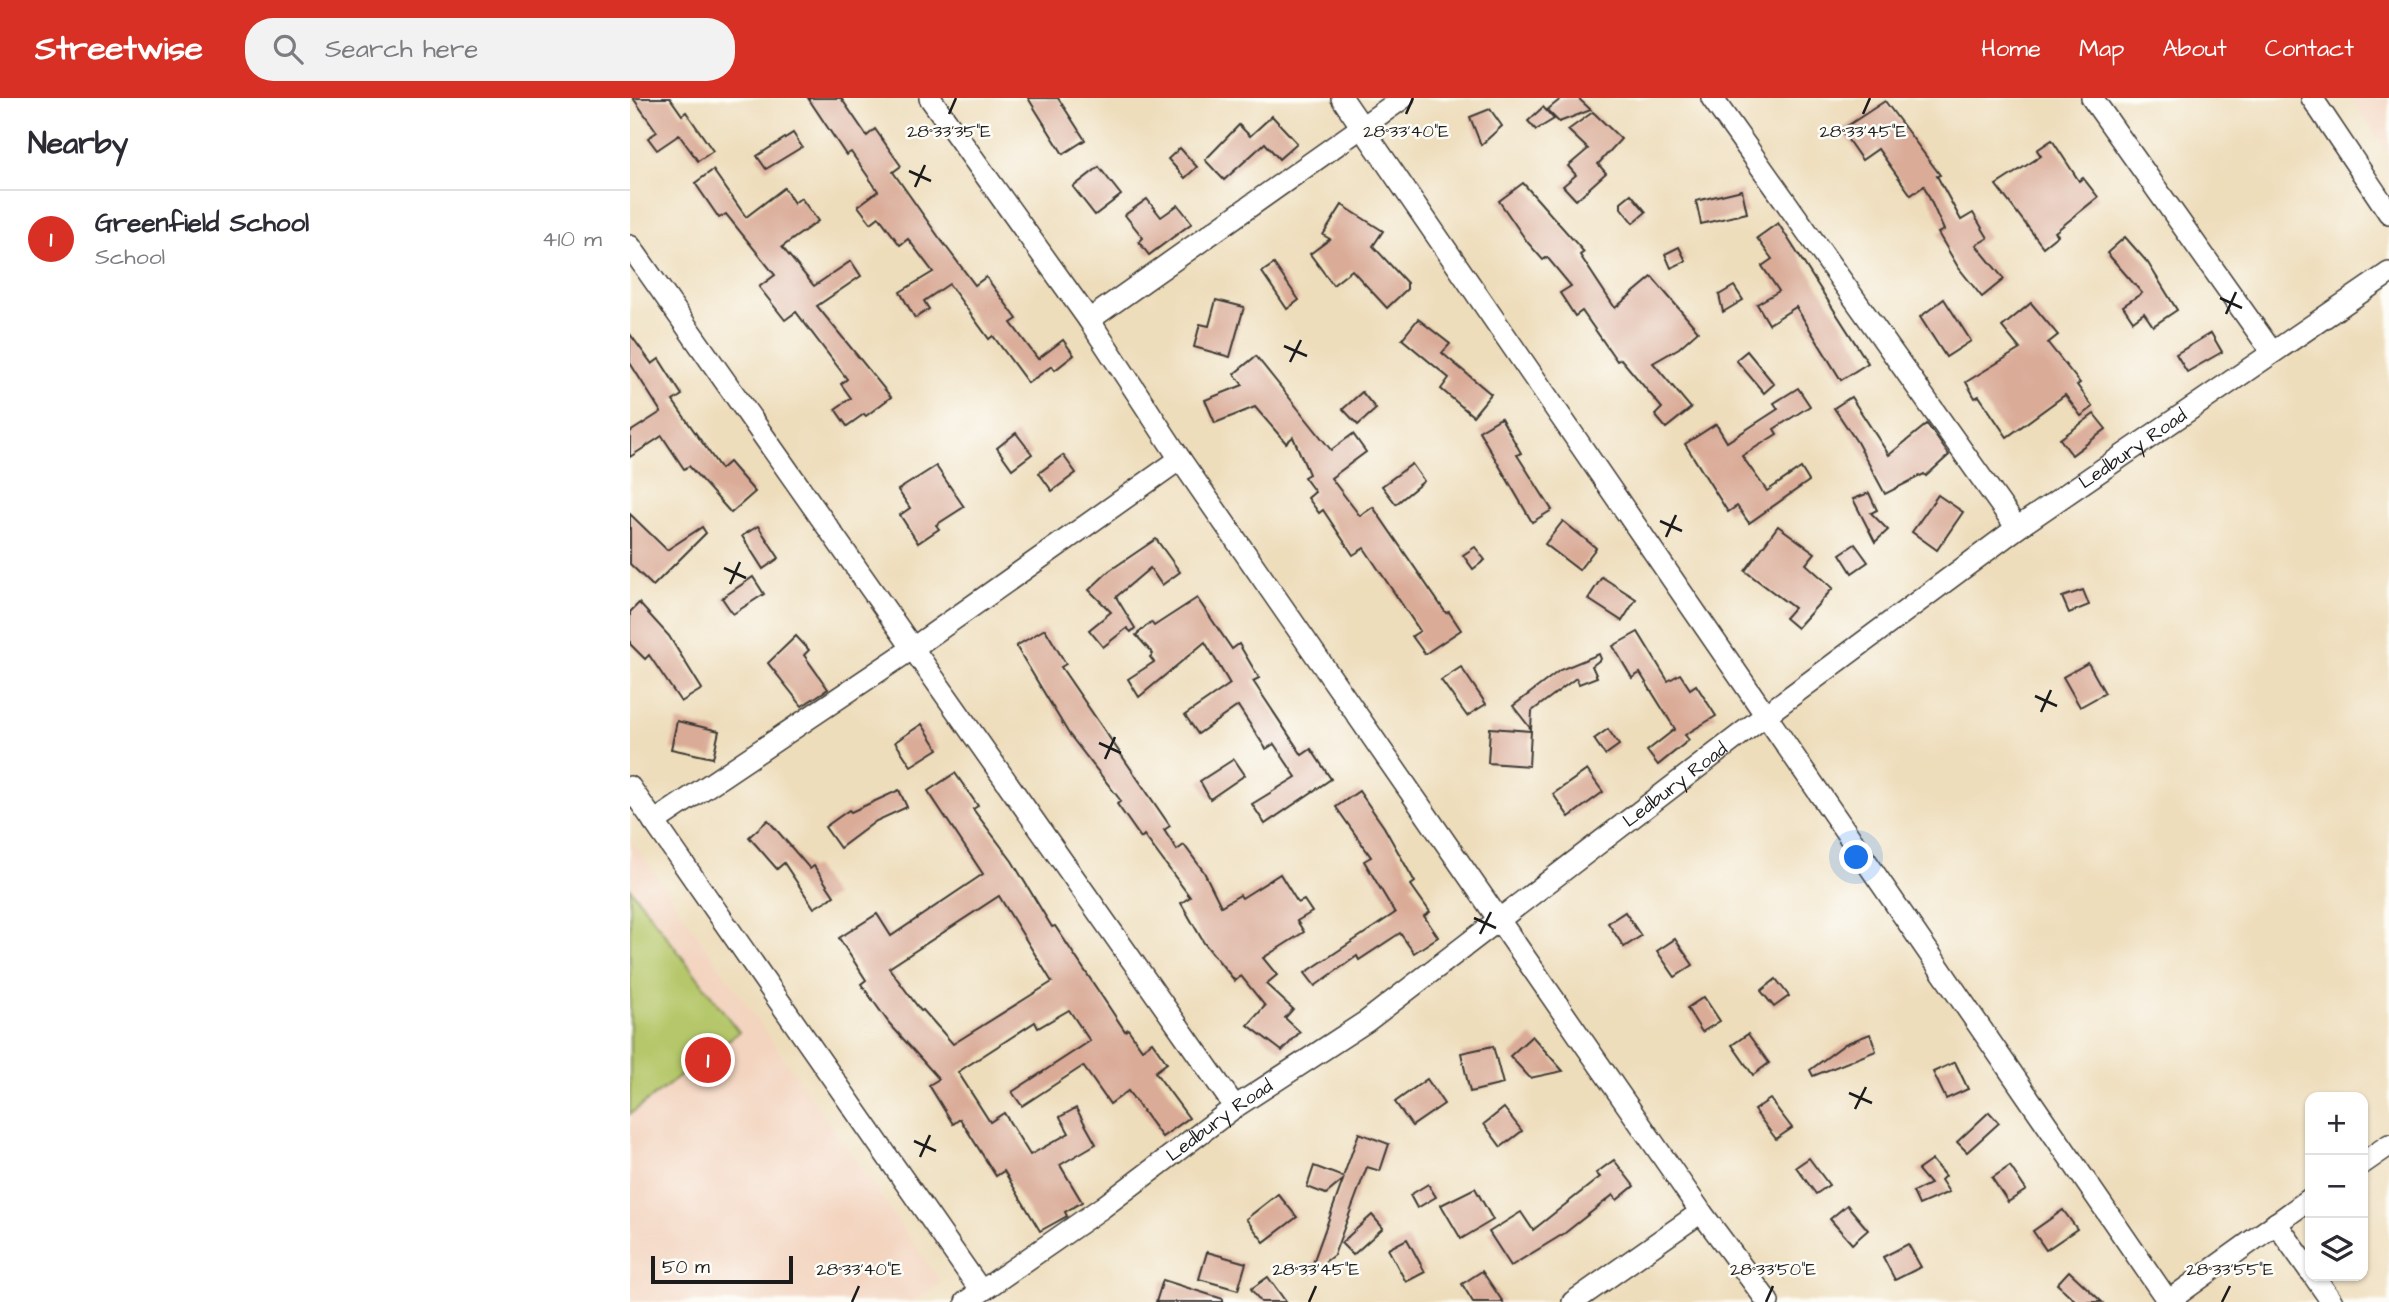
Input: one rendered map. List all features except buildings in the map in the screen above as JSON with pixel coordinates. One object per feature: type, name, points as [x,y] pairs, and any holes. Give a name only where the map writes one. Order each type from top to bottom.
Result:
[{"type":"street","points":[[930,98],[1089,320],[1180,459],[1701,1212],[1768,1302]]},
{"type":"street","points":[[1342,98],[2168,1301],[2305,1203]]},
{"type":"street","points":[[1089,320],[1403,98]]},
{"type":"street","points":[[1712,98],[2017,528]]},
{"type":"street","points":[[2092,98],[2272,352]]},
{"type":"street","points":[[2312,98],[2389,213]]},
{"type":"street","points":[[630,246],[1235,1107]]},
{"type":"street","name":"Ledbury Road","points":[[974,1296],[1103,1207],[1235,1107],[1367,1021],[1767,714],[2017,528],[2389,272]]},
{"type":"street","points":[[654,822],[913,648],[1180,459]]},
{"type":"street","points":[[630,787],[974,1296]]},
{"type":"street","points":[[2368,1160],[2389,1145]]},
{"type":"street","points":[[1573,1302],[1701,1212]]},
{"type":"street","points":[[2276,1223],[2305,1264]]},
{"type":"street","points":[[2317,1281],[2332,1302]]},
{"type":"shaded area","points":[[2351,98],[2389,98],[2389,154]]},
{"type":"shaded area","points":[[630,838],[941,1283],[914,1302],[630,1302]]},
{"type":"green space","points":[[630,888],[739,1032],[630,1114]]},
{"type":"place","name":"Greenfield School","points":[[708,1060]]}]
